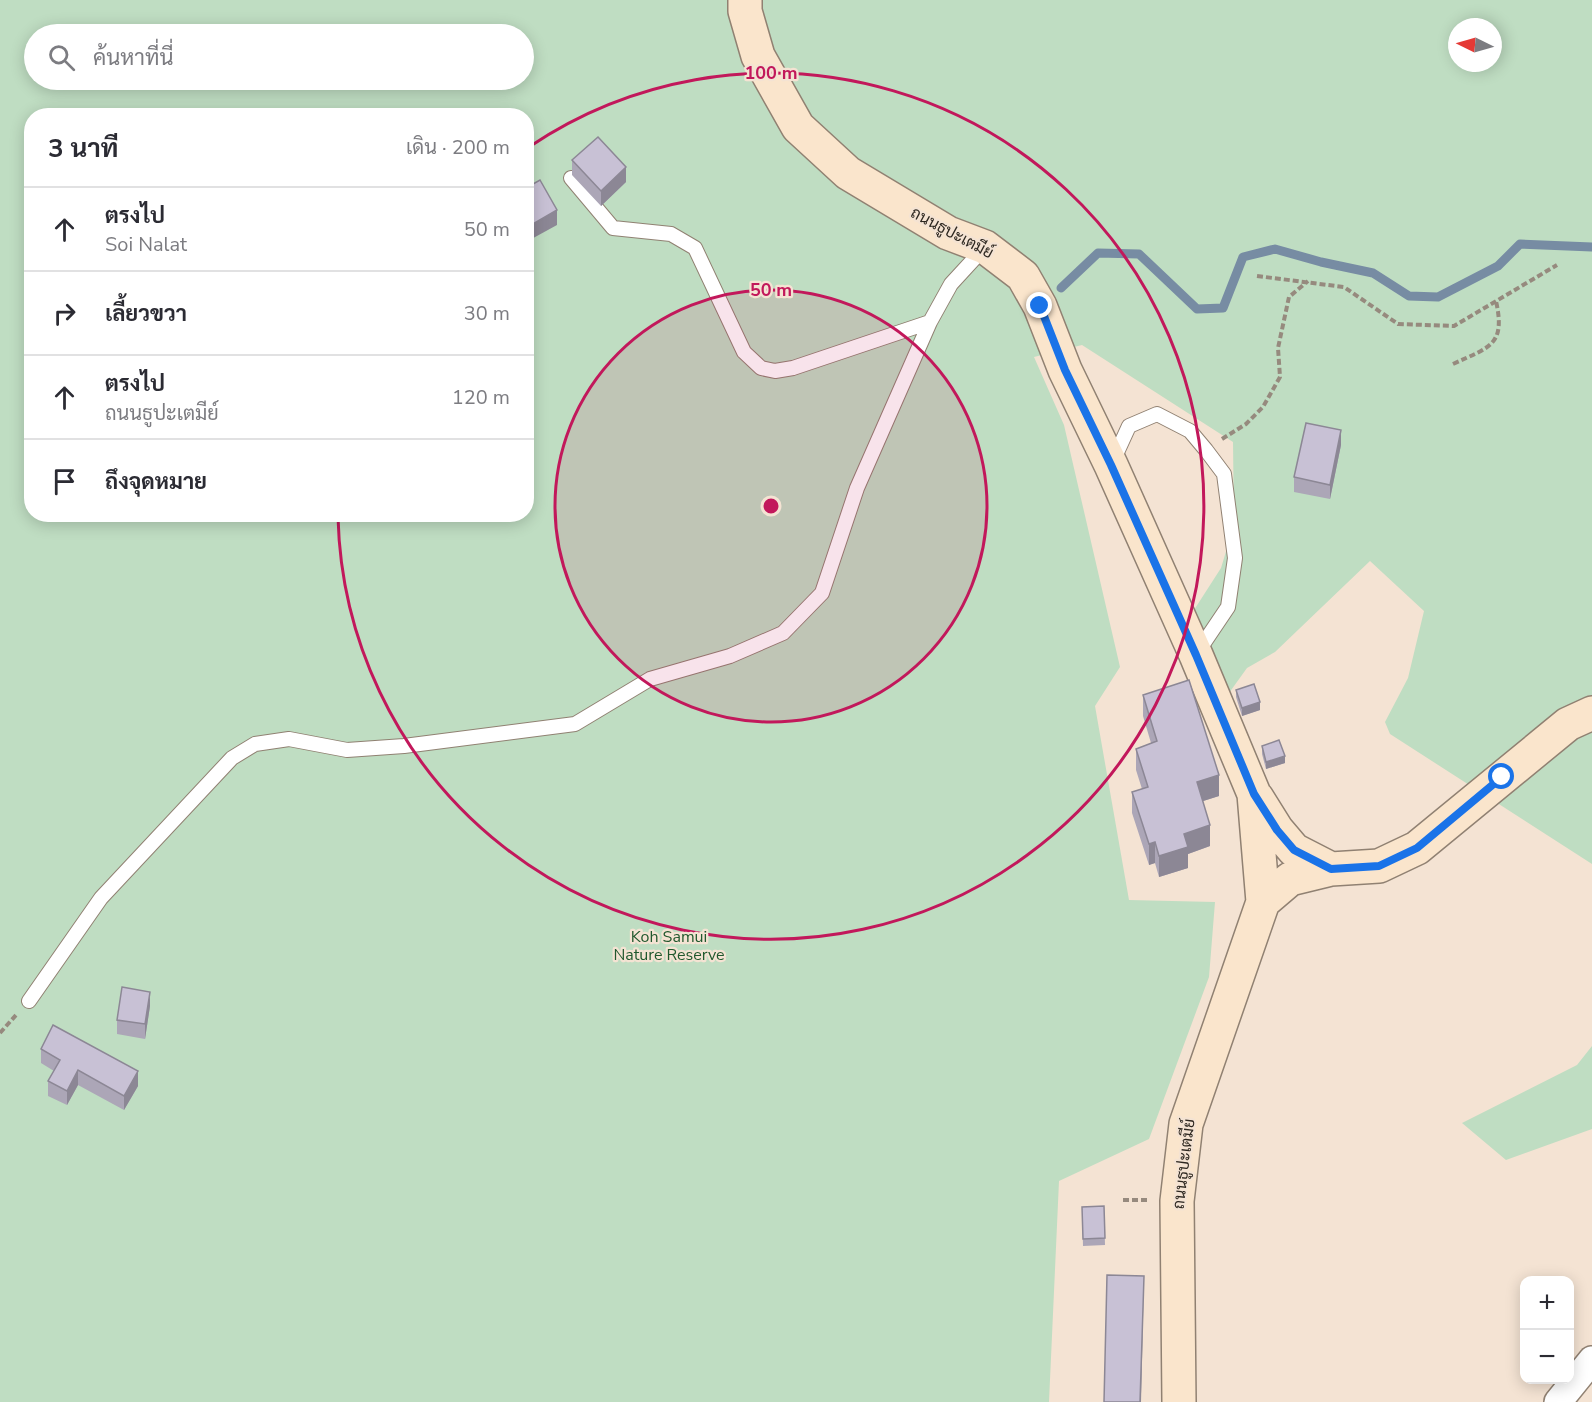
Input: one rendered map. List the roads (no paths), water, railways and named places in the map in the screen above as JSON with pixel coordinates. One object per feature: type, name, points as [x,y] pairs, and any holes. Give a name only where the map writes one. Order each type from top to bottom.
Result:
[{"type":"street","name":"ถนนธูปะเตมีย์","points":[[745,0],[745,11],[758,56],[798,127],[848,173],[948,233],[985,247],[1023,276],[1040,306],[1065,370],[1111,465],[1196,655],[1254,794],[1263,902],[1186,1124],[1177,1200],[1179,1402]]},
{"type":"street","points":[[1263,902],[1290,879],[1331,869],[1379,866],[1417,848],[1568,724],[1592,713]]},
{"type":"street","points":[[1254,794],[1277,830],[1294,850],[1331,869]]},
{"type":"street","points":[[1558,1402],[1592,1360]]},
{"type":"lane","points":[[571,178],[613,228],[671,234],[695,248],[744,352],[761,368],[776,371],[792,369],[930,322]]},
{"type":"lane","points":[[29,1001],[101,898],[232,758],[255,744],[289,739],[347,750],[404,746],[575,724],[650,679],[730,656],[783,633],[822,592],[856,488],[930,322],[951,284],[985,247]]},
{"type":"lane","points":[[1111,465],[1129,426],[1157,414],[1190,431],[1224,474],[1235,558],[1228,607],[1196,655]]},
{"type":"waterway","points":[[1061,288],[1098,253],[1139,254],[1197,309],[1223,308],[1243,257],[1275,249],[1373,273],[1409,296],[1438,297],[1498,266],[1520,244],[1592,247]]},
{"type":"park label","name":"Koh Samui Nature Reserve","points":[[669,946]]}]
